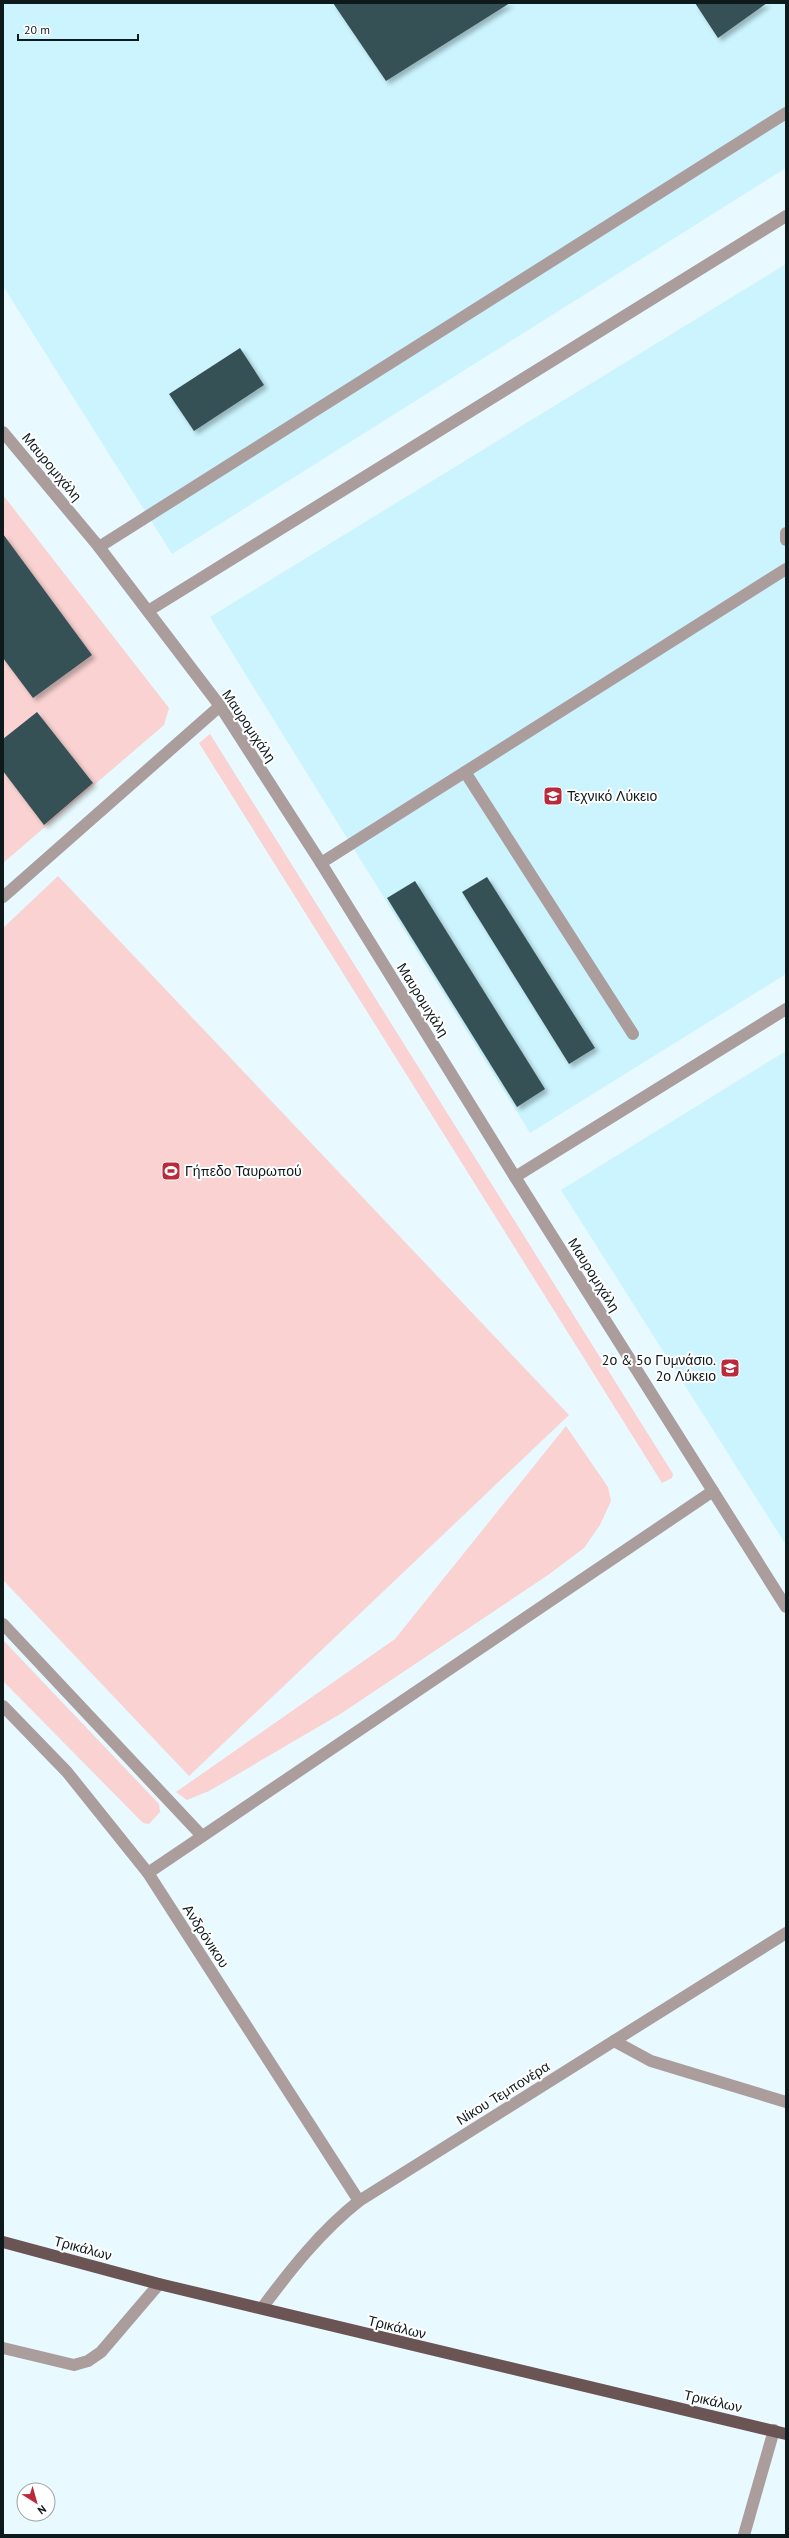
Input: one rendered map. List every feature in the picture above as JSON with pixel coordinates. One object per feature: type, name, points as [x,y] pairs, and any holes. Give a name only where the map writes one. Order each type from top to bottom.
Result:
[{"type":"main road","name":"Τρικάλων","points":[[3,2242],[158,2284],[786,2434]]},
{"type":"street","points":[[99,547],[786,112]]},
{"type":"street","points":[[148,611],[786,216]]},
{"type":"street","name":"Μαυρομιχάλη","points":[[3,432],[99,547],[220,706],[321,863],[515,1177],[786,1606]]},
{"type":"street","points":[[786,534],[786,540]]},
{"type":"street","points":[[321,863],[786,569]]},
{"type":"street","points":[[3,896],[220,706]]},
{"type":"street","points":[[465,772],[633,1034]]},
{"type":"street","points":[[515,1177],[786,1009]]},
{"type":"street","points":[[148,1873],[714,1491]]},
{"type":"street","points":[[3,1624],[202,1836]]},
{"type":"street","name":"Ανδρόνικου","points":[[3,1706],[67,1772],[148,1873],[359,2201]]},
{"type":"street","name":"Νίκου Τεμπονέρα","points":[[262,2308],[316,2241],[340,2217],[359,2201],[786,1933]]},
{"type":"street","points":[[614,2041],[656,2063],[786,2102]]},
{"type":"street","points":[[3,2348],[74,2365],[88,2361],[101,2352],[158,2284]]},
{"type":"street","points":[[744,2535],[774,2430]]},
{"type":"shaded area","points":[[3,3],[786,3],[786,168],[172,554],[3,286]]},
{"type":"shaded area","name":"Τεχνικό Λύκειο","points":[[786,264],[786,974],[530,1133],[210,617]]},
{"type":"shaded area","points":[[3,495],[169,708],[164,725],[3,863]]},
{"type":"shaded area","points":[[210,734],[673,1474],[672,1478],[662,1483],[199,743]]},
{"type":"shaded area","name":"Γήπεδο Ταυρωπού","points":[[58,876],[569,1415],[189,1776],[3,1580],[3,928]]},
{"type":"shaded area","name":"2ο & 5ο Γυμνάσιο. 2ο Λύκειο","points":[[786,1051],[786,1545],[561,1190]]},
{"type":"shaded area","points":[[566,1426],[608,1487],[611,1501],[600,1525],[584,1548],[548,1575],[342,1713],[209,1791],[187,1800],[176,1792],[395,1639]]},
{"type":"shaded area","points":[[3,1640],[159,1804],[160,1812],[149,1824],[143,1823],[3,1681]]},
{"type":"building","points":[[333,3],[510,3],[386,81]]},
{"type":"building","points":[[695,3],[767,3],[718,38]]},
{"type":"building","points":[[240,348],[264,385],[194,431],[169,394]]},
{"type":"building","points":[[3,534],[92,655],[33,698],[3,658]]},
{"type":"building","points":[[37,712],[93,783],[44,825],[3,771],[3,739]]},
{"type":"building","points":[[487,877],[595,1048],[569,1064],[462,892]]},
{"type":"building","points":[[415,881],[545,1089],[517,1107],[387,898]]},
{"type":"place","name":"Τεχνικό Λύκειο","points":[[553,796]]},
{"type":"place","name":"Γήπεδο Ταυρωπού","points":[[171,1171]]},
{"type":"place","name":"2ο & 5ο Γυμνάσιο. 2ο Λύκειο","points":[[730,1368]]}]
